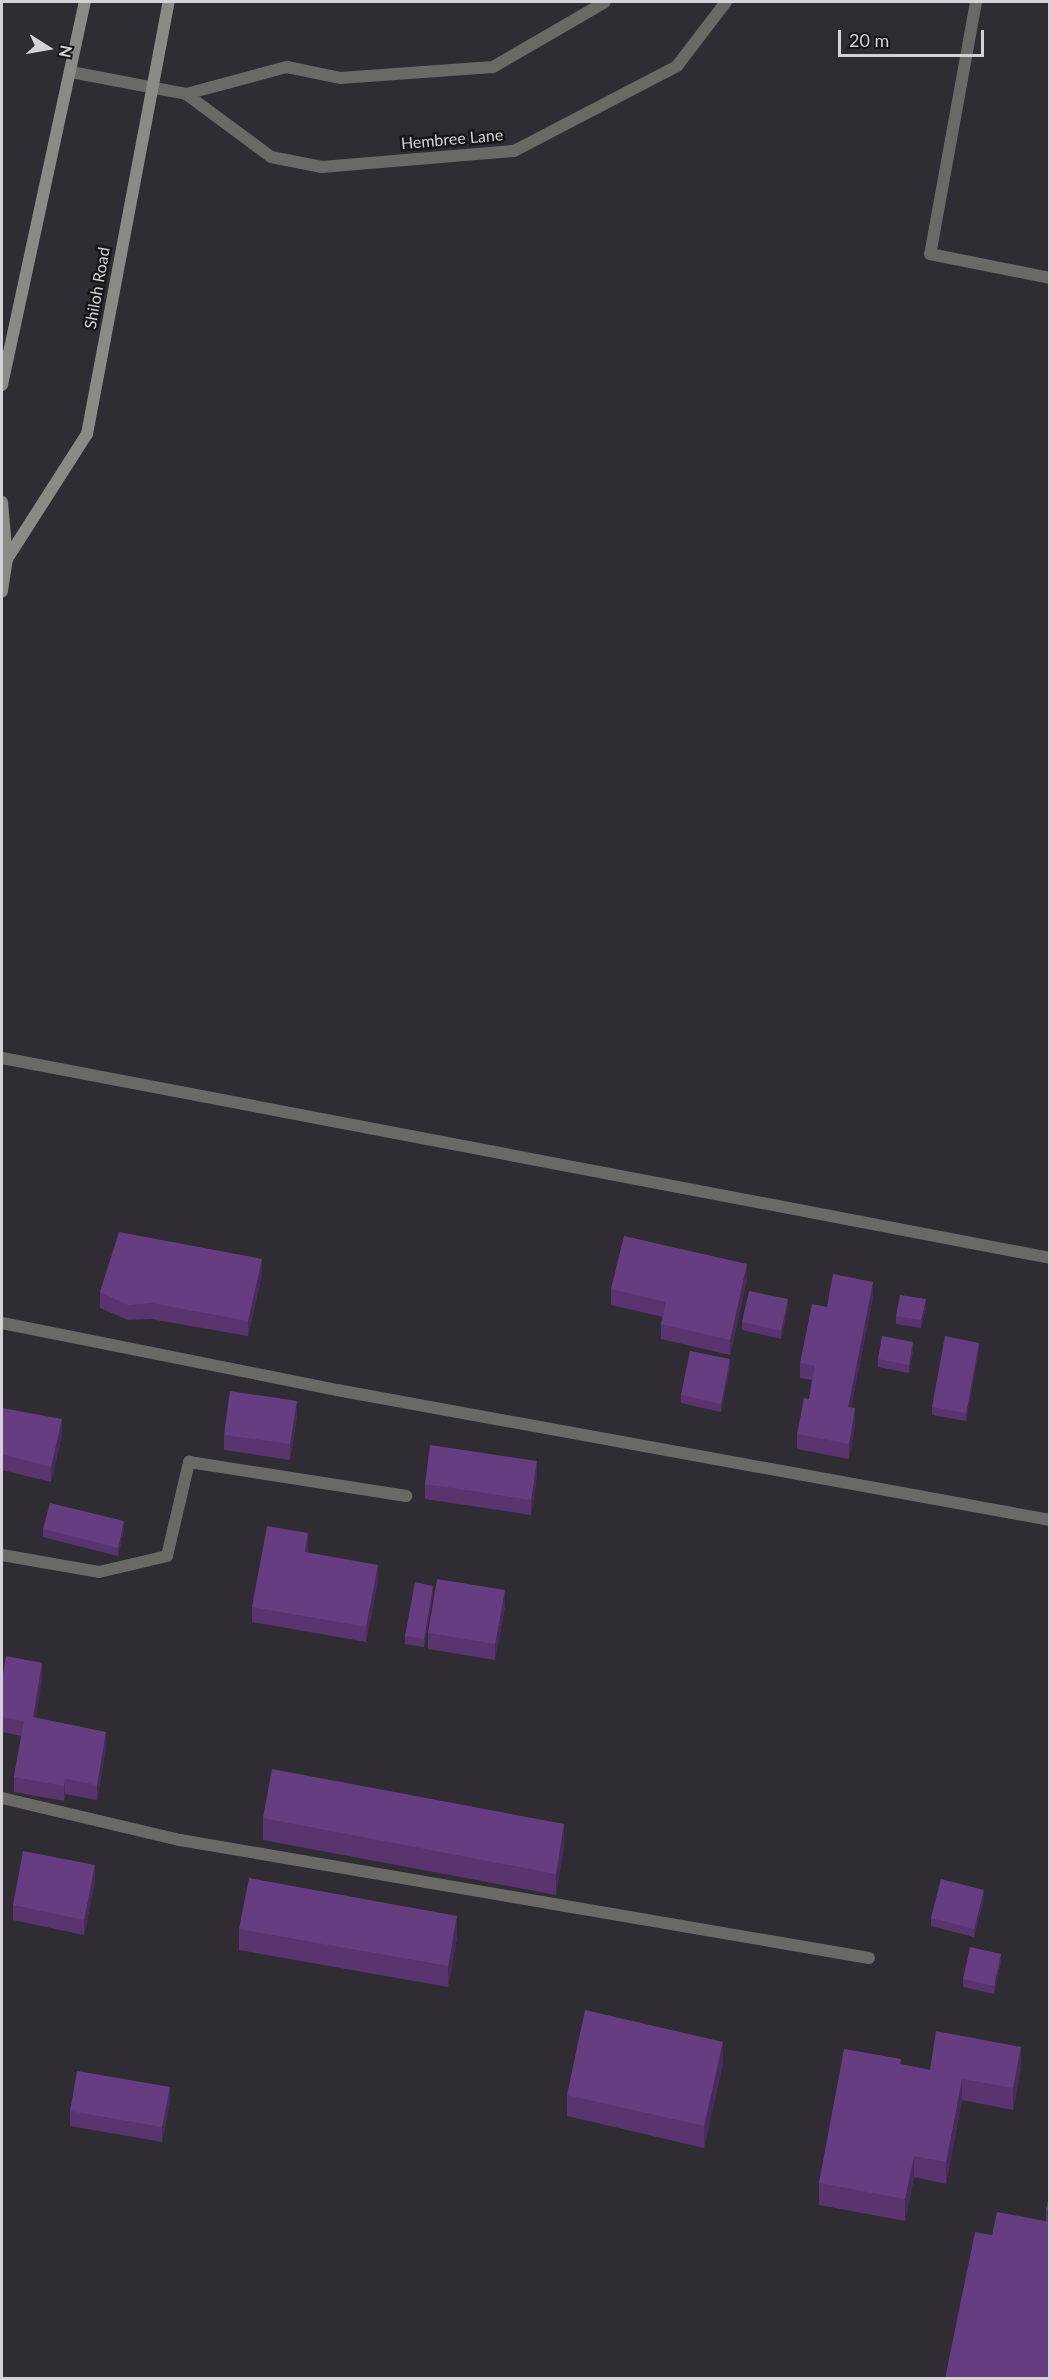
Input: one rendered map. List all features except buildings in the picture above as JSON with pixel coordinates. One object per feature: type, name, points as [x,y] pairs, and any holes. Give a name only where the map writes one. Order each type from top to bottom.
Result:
[{"type":"main road","points":[[2,385],[85,2]]},
{"type":"main road","name":"Shiloh Road","points":[[7,559],[87,434],[169,2]]},
{"type":"main road","name":"Shiloh Road","points":[[2,502],[7,559],[2,592]]},
{"type":"street","name":"Hembree Lane","points":[[70,72],[186,94],[287,67],[340,78],[492,67],[605,2]]},
{"type":"street","name":"Hembree Lane","points":[[186,94],[271,157],[322,167],[514,151],[677,66],[726,2]]},
{"type":"street","points":[[976,2],[930,254],[1050,278]]},
{"type":"street","points":[[2,1058],[1050,1258]]},
{"type":"street","points":[[2,1323],[337,1390],[1050,1520]]},
{"type":"street","points":[[2,1556],[99,1572],[167,1556],[189,1462],[406,1496]]},
{"type":"street","points":[[2,1798],[180,1840],[869,1958]]}]
